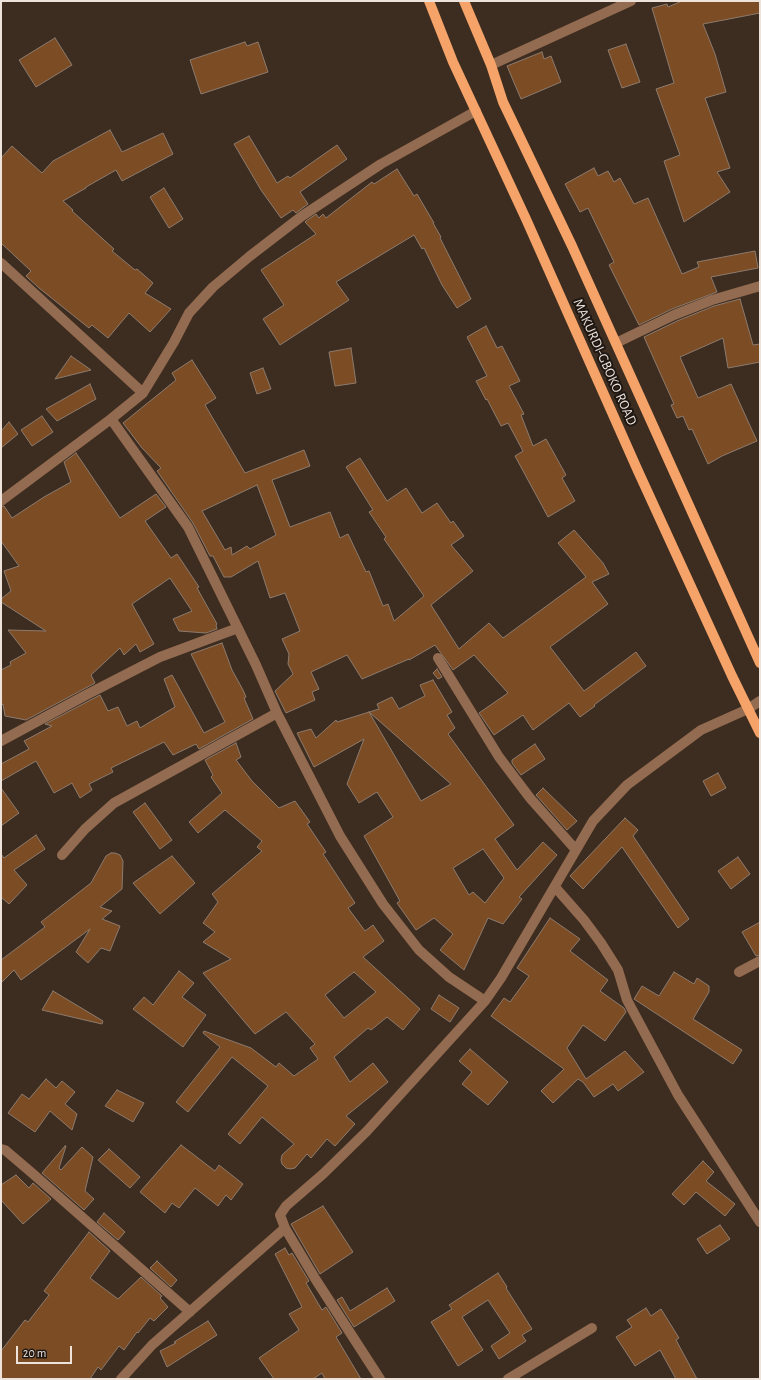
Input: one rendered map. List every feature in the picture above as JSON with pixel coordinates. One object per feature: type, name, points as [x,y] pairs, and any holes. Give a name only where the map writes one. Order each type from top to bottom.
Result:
[{"type":"main road","name":"MAKURDI-GBOKO ROAD","points":[[429,1],[453,62],[526,219],[638,471],[732,676],[760,733]]},
{"type":"main road","points":[[464,1],[491,65],[503,102],[572,246],[760,663]]},
{"type":"street","points":[[491,65],[631,1]]},
{"type":"street","points":[[1,500],[112,419],[143,393],[174,342],[189,313],[213,287],[250,256],[302,216],[381,164],[476,111]]},
{"type":"street","points":[[1,263],[143,393]]},
{"type":"street","points":[[616,343],[674,315],[712,300],[760,286]]},
{"type":"street","points":[[112,419],[188,527],[238,628],[277,713],[340,836],[383,904],[419,950],[449,977],[485,1001]]},
{"type":"street","points":[[1,741],[160,657],[238,628]]},
{"type":"street","points":[[438,658],[500,757],[530,798],[576,850]]},
{"type":"street","points":[[380,1379],[316,1280],[285,1228],[280,1215],[286,1206],[323,1174],[367,1132],[485,1001],[501,978],[592,822],[627,785],[701,730],[760,701]]},
{"type":"street","points":[[62,855],[85,829],[114,803],[277,713]]},
{"type":"street","points":[[555,887],[584,920],[614,963],[618,970],[627,1000],[678,1095],[760,1222]]},
{"type":"street","points":[[739,972],[760,961]]},
{"type":"street","points":[[1,1149],[5,1150],[190,1312]]},
{"type":"street","points":[[121,1379],[152,1345],[285,1228]]},
{"type":"street","points":[[508,1379],[592,1328]]},
{"type":"building","points":[[682,1],[760,1],[760,13],[703,24],[715,54],[726,92],[705,98],[730,168],[717,172],[730,192],[684,222],[664,161],[680,155],[656,89],[674,83],[652,8],[667,4],[668,7]]},
{"type":"building","points":[[55,38],[72,65],[36,87],[19,60]]},
{"type":"building","points":[[245,42],[247,46],[258,42],[268,72],[201,94],[190,60]]},
{"type":"building","points":[[626,44],[640,82],[622,88],[608,50]]},
{"type":"building","points":[[542,52],[544,59],[551,56],[561,82],[521,99],[507,66]]},
{"type":"building","points":[[110,130],[122,152],[163,133],[173,154],[122,181],[116,170],[63,201],[114,249],[112,251],[153,283],[145,293],[171,309],[150,332],[129,313],[108,338],[92,325],[89,328],[39,288],[26,276],[31,271],[1,243],[1,158],[12,146],[42,173],[53,161]]},
{"type":"building","points":[[249,136],[277,183],[288,176],[290,178],[337,145],[347,159],[300,192],[308,204],[296,213],[293,210],[281,218],[261,190],[234,144]]},
{"type":"building","points":[[594,168],[598,176],[608,171],[614,182],[620,178],[634,204],[648,198],[682,274],[699,267],[697,262],[755,251],[758,268],[711,277],[717,292],[672,309],[639,325],[609,265],[614,262],[588,208],[580,212],[565,184]]},
{"type":"building","points":[[397,169],[414,196],[417,194],[434,223],[471,299],[457,308],[442,285],[424,248],[422,249],[414,235],[336,282],[349,300],[280,345],[263,319],[284,305],[261,270],[316,234],[305,222],[306,221],[316,214],[319,218],[323,214],[326,218],[372,182],[374,184]]},
{"type":"building","points":[[164,188],[183,219],[169,228],[150,197]]},
{"type":"building","points":[[740,299],[753,345],[760,344],[760,362],[728,368],[723,338],[680,357],[698,398],[731,384],[757,441],[722,456],[708,464],[692,429],[689,430],[683,416],[677,418],[671,405],[674,404],[644,337],[677,321],[714,306]]},
{"type":"building","points":[[486,326],[497,348],[502,346],[520,381],[509,386],[524,414],[521,415],[533,446],[546,439],[566,475],[562,478],[575,501],[548,517],[515,456],[523,451],[508,423],[501,426],[476,381],[487,376],[467,337]]},
{"type":"building","points":[[351,348],[356,383],[335,386],[329,352]]},
{"type":"building","points":[[71,356],[91,370],[55,379]]},
{"type":"building","points":[[192,360],[216,398],[205,405],[245,473],[304,450],[310,466],[272,480],[290,527],[330,512],[340,538],[348,534],[366,572],[369,571],[383,606],[388,604],[394,621],[424,596],[384,539],[386,537],[369,512],[373,510],[346,467],[360,458],[387,501],[406,488],[422,513],[437,503],[451,523],[453,521],[464,536],[451,545],[473,571],[431,605],[459,649],[489,623],[503,638],[586,577],[558,543],[574,530],[603,563],[609,574],[592,582],[608,604],[550,647],[584,691],[636,652],[646,666],[580,717],[569,703],[533,730],[523,715],[494,735],[479,713],[508,693],[474,655],[453,670],[435,645],[409,660],[362,679],[347,655],[311,672],[319,689],[312,692],[315,700],[286,713],[275,691],[293,674],[288,664],[289,654],[282,639],[300,631],[285,593],[270,598],[258,561],[231,577],[224,577],[213,556],[210,556],[193,523],[157,471],[161,468],[142,448],[123,423],[176,380],[172,373]],"holes":[[[257,485],[276,535],[250,549],[247,546],[232,555],[231,547],[225,550],[202,511]]]},
{"type":"building","points":[[263,368],[271,389],[257,394],[250,373]]},
{"type":"building","points":[[90,384],[96,399],[57,421],[46,409]]},
{"type":"building","points":[[42,416],[53,432],[32,446],[21,430]]},
{"type":"building","points":[[9,422],[18,434],[1,448],[1,431]]},
{"type":"building","points":[[76,453],[120,518],[156,494],[166,507],[145,521],[171,558],[177,554],[199,587],[197,588],[217,624],[217,629],[206,633],[179,631],[173,619],[192,611],[170,578],[132,604],[154,644],[140,652],[136,644],[124,655],[120,648],[91,675],[95,683],[26,720],[5,716],[3,704],[1,705],[1,670],[11,665],[10,662],[26,653],[8,630],[46,631],[1,602],[1,599],[11,591],[4,571],[19,566],[1,541],[1,507],[4,506],[12,518],[44,497],[71,482],[64,462]]},
{"type":"building","points":[[222,643],[232,670],[246,697],[244,698],[253,719],[199,749],[196,744],[173,755],[164,742],[111,768],[113,772],[89,784],[92,790],[80,798],[72,783],[54,793],[36,761],[1,781],[1,764],[29,749],[24,741],[52,726],[45,724],[100,695],[108,711],[118,707],[127,726],[137,721],[140,728],[175,707],[164,679],[172,675],[204,733],[225,722],[191,654]]},
{"type":"building","points":[[437,669],[442,677],[438,679],[433,673]]},
{"type":"building","points":[[433,680],[452,712],[447,715],[455,728],[448,734],[514,825],[495,839],[517,870],[543,842],[557,855],[519,897],[522,899],[503,924],[488,918],[464,970],[440,950],[453,934],[434,918],[416,930],[397,903],[400,901],[364,836],[393,817],[377,792],[359,803],[347,784],[364,739],[314,767],[297,733],[311,729],[316,738],[336,720],[337,722],[369,712],[379,709],[377,704],[392,697],[399,709],[425,696],[420,685]],"holes":[[[369,712],[451,784],[421,801]],[[483,849],[504,878],[485,903],[473,892],[469,895],[453,868]]]},
{"type":"building","points":[[236,743],[241,757],[236,760],[252,781],[279,808],[295,801],[310,822],[307,824],[326,852],[323,854],[355,903],[348,908],[365,931],[373,925],[384,941],[363,957],[420,1009],[403,1030],[387,1017],[371,1030],[368,1028],[334,1057],[350,1082],[373,1063],[388,1082],[346,1116],[355,1124],[335,1146],[327,1139],[311,1158],[307,1154],[295,1168],[286,1168],[282,1164],[281,1160],[282,1155],[294,1144],[262,1117],[240,1144],[228,1134],[268,1086],[232,1057],[188,1112],[176,1102],[220,1047],[203,1033],[204,1031],[251,1048],[276,1067],[279,1063],[294,1076],[318,1059],[310,1048],[315,1044],[286,1012],[255,1034],[203,973],[231,959],[203,942],[215,932],[203,923],[218,902],[212,894],[262,851],[257,847],[262,841],[225,810],[198,833],[189,822],[222,793],[211,777],[213,775],[205,760]],"holes":[[[354,972],[376,992],[344,1018],[325,995]]]},
{"type":"building","points":[[535,744],[545,759],[521,775],[512,763],[512,760]]},
{"type":"building","points":[[718,773],[726,788],[711,796],[703,781]]},
{"type":"building","points":[[1,788],[19,813],[1,826]]},
{"type":"building","points":[[543,788],[577,821],[567,830],[536,795]]},
{"type":"building","points":[[145,803],[172,840],[160,849],[133,812]]},
{"type":"building","points":[[625,818],[638,830],[633,836],[689,919],[678,928],[622,847],[583,889],[570,876]]},
{"type":"building","points":[[36,835],[45,849],[14,870],[27,885],[9,904],[1,897],[1,854],[4,858]]},
{"type":"building","points":[[111,853],[120,855],[123,861],[122,889],[100,907],[112,911],[102,919],[120,926],[110,951],[101,948],[88,963],[76,952],[90,929],[21,980],[14,970],[1,983],[1,960],[45,927],[41,922],[91,883],[106,856]]},
{"type":"building","points":[[172,856],[195,883],[160,914],[133,883]]},
{"type":"building","points":[[738,857],[750,874],[731,889],[718,871]]},
{"type":"building","points":[[550,918],[580,939],[570,951],[608,980],[600,991],[624,1008],[626,1012],[605,1041],[583,1025],[567,1048],[586,1079],[625,1051],[644,1072],[618,1091],[613,1084],[594,1097],[583,1082],[578,1079],[553,1103],[541,1091],[564,1069],[491,1016],[504,998],[510,1002],[529,976],[517,968]]},
{"type":"building","points":[[760,922],[760,955],[756,956],[742,932]]},
{"type":"building","points":[[179,971],[194,983],[182,997],[206,1015],[183,1047],[133,1009],[144,997],[153,1005]]},
{"type":"building","points":[[674,972],[694,984],[697,978],[709,986],[709,992],[693,1019],[742,1050],[733,1064],[634,999],[642,986],[659,996]]},
{"type":"building","points":[[53,991],[103,1021],[102,1024],[42,1010]]},
{"type":"building","points":[[439,995],[459,1008],[450,1022],[431,1009]]},
{"type":"building","points":[[470,1049],[508,1082],[488,1105],[462,1084],[472,1072],[459,1061]]},
{"type":"building","points":[[46,1079],[56,1088],[62,1081],[75,1092],[65,1104],[77,1114],[72,1130],[50,1111],[35,1132],[8,1113],[22,1094],[29,1099]]},
{"type":"building","points":[[117,1090],[144,1103],[133,1122],[105,1106]]},
{"type":"building","points":[[181,1145],[215,1171],[219,1165],[243,1184],[231,1200],[226,1195],[218,1206],[195,1188],[179,1208],[172,1203],[165,1213],[140,1192]]},
{"type":"building","points":[[65,1146],[59,1168],[61,1170],[82,1147],[93,1157],[85,1191],[94,1199],[84,1210],[42,1173]]},
{"type":"building","points":[[109,1149],[140,1177],[130,1188],[98,1160]]},
{"type":"building","points":[[703,1161],[714,1172],[706,1181],[735,1204],[725,1216],[696,1192],[684,1205],[672,1194]]},
{"type":"building","points":[[16,1175],[29,1188],[33,1183],[51,1199],[23,1224],[1,1200],[1,1185]]},
{"type":"building","points":[[323,1206],[353,1252],[320,1274],[291,1224]]},
{"type":"building","points":[[104,1213],[125,1232],[118,1240],[97,1222]]},
{"type":"building","points":[[720,1225],[730,1239],[707,1254],[697,1239]]},
{"type":"building","points":[[89,1232],[110,1251],[90,1278],[118,1299],[141,1277],[162,1296],[160,1298],[168,1307],[154,1321],[150,1318],[138,1333],[137,1332],[124,1350],[119,1346],[101,1370],[98,1367],[90,1379],[1,1379],[1,1351],[25,1320],[28,1322],[49,1295],[44,1291]]},
{"type":"building","points":[[285,1248],[289,1255],[292,1253],[309,1281],[306,1283],[322,1310],[326,1307],[342,1333],[336,1337],[361,1379],[325,1379],[322,1373],[313,1379],[274,1379],[259,1358],[299,1330],[289,1314],[302,1307],[275,1254]]},
{"type":"building","points":[[157,1261],[177,1280],[171,1287],[150,1268]]},
{"type":"building","points":[[498,1273],[532,1329],[522,1335],[526,1341],[499,1359],[491,1346],[510,1333],[488,1300],[462,1317],[483,1350],[458,1366],[431,1322],[452,1309],[449,1305]]},
{"type":"building","points":[[387,1288],[395,1301],[354,1327],[337,1300],[342,1297],[350,1311]]},
{"type":"building","points":[[646,1308],[651,1316],[661,1309],[679,1338],[676,1340],[697,1379],[676,1379],[660,1350],[635,1366],[616,1337],[632,1327],[627,1320]]},
{"type":"building","points":[[208,1321],[217,1335],[167,1367],[160,1351],[176,1343],[174,1342]]}]
